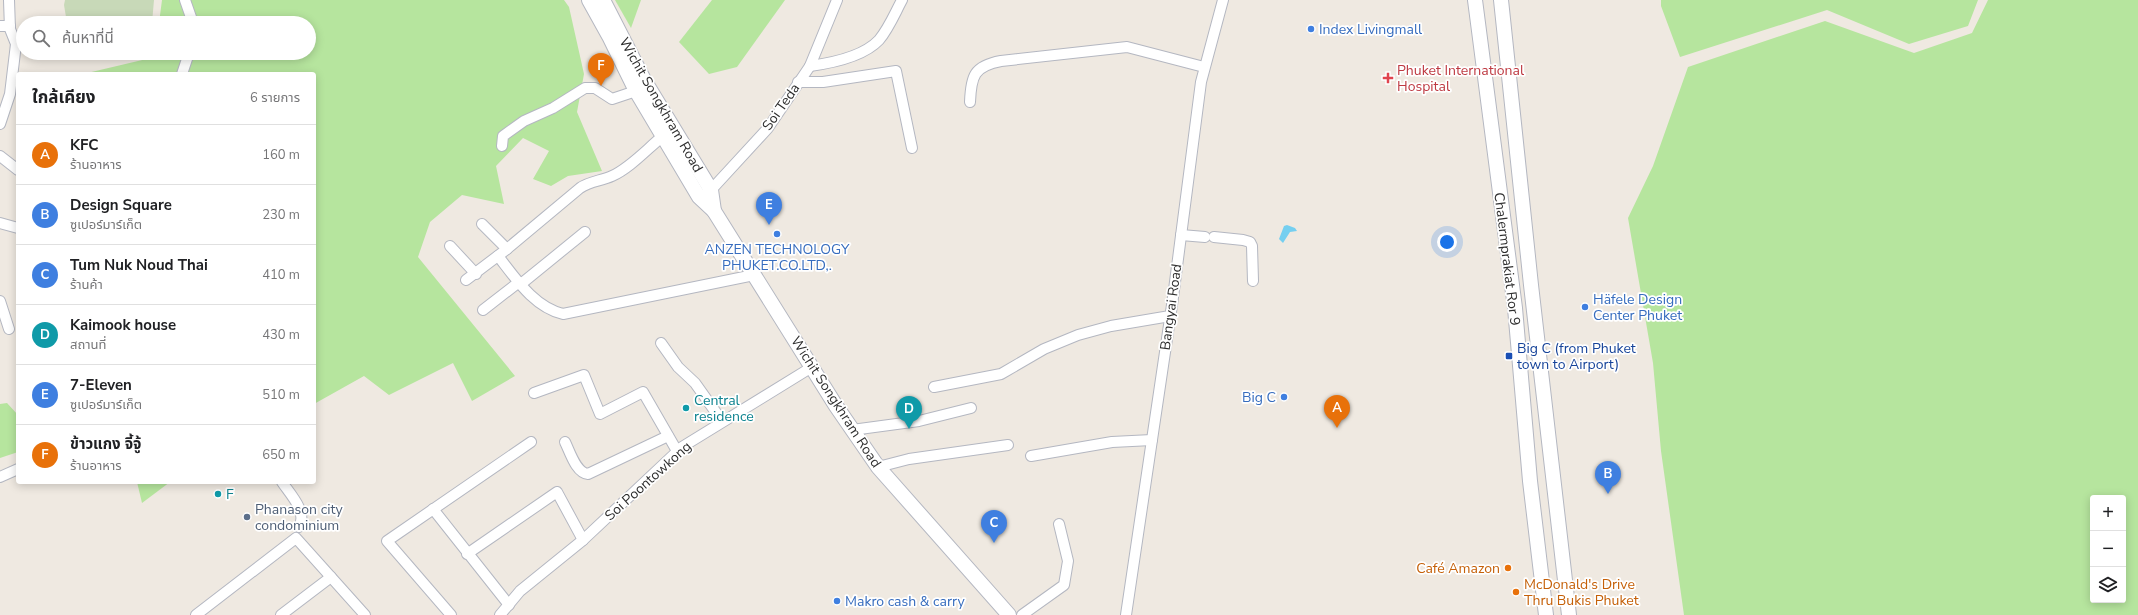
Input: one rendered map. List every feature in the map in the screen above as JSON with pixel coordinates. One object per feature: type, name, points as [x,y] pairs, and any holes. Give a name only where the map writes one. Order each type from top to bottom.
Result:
[{"type":"main road","name":"Wichit Songkhram Road","points":[[589,0],[609,36],[636,91],[663,136],[705,193]]},
{"type":"main road","name":"Wichit Songkhram Road","points":[[603,0],[714,211],[852,430],[878,466],[1009,615]]},
{"type":"main road","name":"Chalermprakiat Ror 9","points":[[1475,0],[1514,308],[1530,481],[1546,615]]},
{"type":"main road","name":"Chalermprakiat Ror 9","points":[[1501,0],[1531,285],[1569,615]]},
{"type":"street","points":[[0,124],[13,79],[16,44],[5,26],[9,0]]},
{"type":"street","points":[[185,0],[190,16]]},
{"type":"street","name":"Soi Teda","points":[[705,193],[768,128],[810,66],[837,0]]},
{"type":"street","points":[[810,66],[850,56],[872,45],[886,29],[902,0]]},
{"type":"street","name":"Bangyai Road","points":[[1126,615],[1170,316],[1204,67],[1223,0]]},
{"type":"street","points":[[970,102],[972,81],[977,72],[987,64],[1001,61],[1127,47],[1204,67]]},
{"type":"street","points":[[183,72],[187,60]]},
{"type":"street","points":[[798,82],[823,82],[896,71],[912,148]]},
{"type":"street","points":[[502,146],[503,136],[516,126],[562,103],[585,88],[596,88],[612,99],[636,91]]},
{"type":"street","points":[[466,280],[476,274],[507,249],[580,188],[587,183],[606,178],[619,172],[663,136]]},
{"type":"street","points":[[0,156],[16,168]]},
{"type":"street","points":[[0,223],[16,227]]},
{"type":"street","points":[[482,224],[507,249]]},
{"type":"street","points":[[483,310],[585,232]]},
{"type":"street","points":[[1181,235],[1239,239],[1250,242],[1252,246],[1253,281]]},
{"type":"street","points":[[450,246],[476,274]]},
{"type":"street","points":[[498,256],[533,298],[552,311],[564,314],[754,275]]},
{"type":"street","points":[[0,301],[9,329]]},
{"type":"street","points":[[934,387],[1001,374],[1044,349],[1078,335],[1111,326],[1170,316]]},
{"type":"street","points":[[661,343],[678,368],[695,383],[722,421]]},
{"type":"street","name":"Soi Poontowkong","points":[[500,615],[520,591],[583,540],[677,451],[722,421],[812,368]]},
{"type":"street","points":[[534,393],[584,375],[600,414],[643,392],[677,451]]},
{"type":"street","points":[[852,430],[919,421],[971,408]]},
{"type":"street","points":[[565,442],[578,468],[584,473],[588,474],[668,436]]},
{"type":"street","points":[[1031,456],[1098,444],[1152,440]]},
{"type":"street","points":[[451,615],[387,541],[531,442]]},
{"type":"street","points":[[878,466],[909,459],[1008,445]]},
{"type":"street","points":[[0,477],[16,470]]},
{"type":"street","points":[[283,484],[301,512],[302,520],[299,527]]},
{"type":"street","points":[[467,554],[557,492],[583,540]]},
{"type":"street","points":[[433,509],[467,554],[509,605]]},
{"type":"street","points":[[1022,615],[1064,585],[1068,561],[1059,524]]},
{"type":"street","points":[[196,615],[296,538],[331,577],[361,614]]},
{"type":"street","points":[[281,615],[331,577]]},
{"type":"green space","points":[[65,0],[154,0],[153,16],[66,16],[64,5]]},
{"type":"green space","points":[[162,0],[564,0],[569,7],[584,74],[577,112],[602,171],[568,176],[551,186],[533,179],[549,151],[523,138],[496,166],[504,204],[462,195],[430,222],[418,257],[515,376],[472,401],[453,363],[389,395],[364,376],[316,403],[316,72],[91,72],[142,60],[316,60],[316,16],[160,16]]},
{"type":"green space","points":[[615,0],[641,0],[631,28]]},
{"type":"green space","points":[[712,0],[785,0],[737,67],[709,74],[679,42]]},
{"type":"green space","points":[[1661,0],[1978,0],[1968,26],[1909,44],[1827,10],[1680,57],[1661,6]]},
{"type":"green space","points":[[1988,0],[2138,0],[2138,615],[1684,615],[1661,451],[1653,363],[1628,218],[1653,166],[1688,67],[1825,21],[1914,53],[1972,33]]},
{"type":"green space","points":[[7,403],[16,413],[16,453],[0,458],[0,404]]},
{"type":"green space","points":[[137,484],[167,484],[142,503]]},
{"type":"water","points":[[1287,225],[1295,228],[1297,231],[1290,232],[1283,243],[1279,239],[1284,226]]},
{"type":"place","name":"Index Livingmall","points":[[1311,29]]},
{"type":"place","name":"Phuket International Hospital","points":[[1388,78]]},
{"type":"place","name":"ข้าวแกง จี้จู้","points":[[601,86]]},
{"type":"place","name":"7-Eleven","points":[[769,225]]},
{"type":"place","name":"ANZEN TECHNOLOGY PHUKET.CO.LTD,.","points":[[777,234]]},
{"type":"place","name":"Häfele Design Center Phuket","points":[[1585,307]]},
{"type":"place","name":"Big C (from Phuket town to Airport)","points":[[1509,356]]},
{"type":"place","name":"Big C","points":[[1284,397]]},
{"type":"place","name":"Central residence","points":[[686,408]]},
{"type":"place","name":"KFC","points":[[1337,428]]},
{"type":"place","name":"Kaimook house","points":[[909,429]]},
{"type":"place","name":"F","points":[[218,494]]},
{"type":"place","name":"Design Square","points":[[1608,494]]},
{"type":"place","name":"Phanason city condominium","points":[[247,517]]},
{"type":"place","name":"Tum Nuk Noud Thai","points":[[994,543]]},
{"type":"place","name":"Café Amazon","points":[[1508,568]]},
{"type":"place","name":"McDonald's Drive Thru Bukis Phuket","points":[[1516,592]]},
{"type":"place","name":"Makro cash & carry","points":[[837,601]]}]
